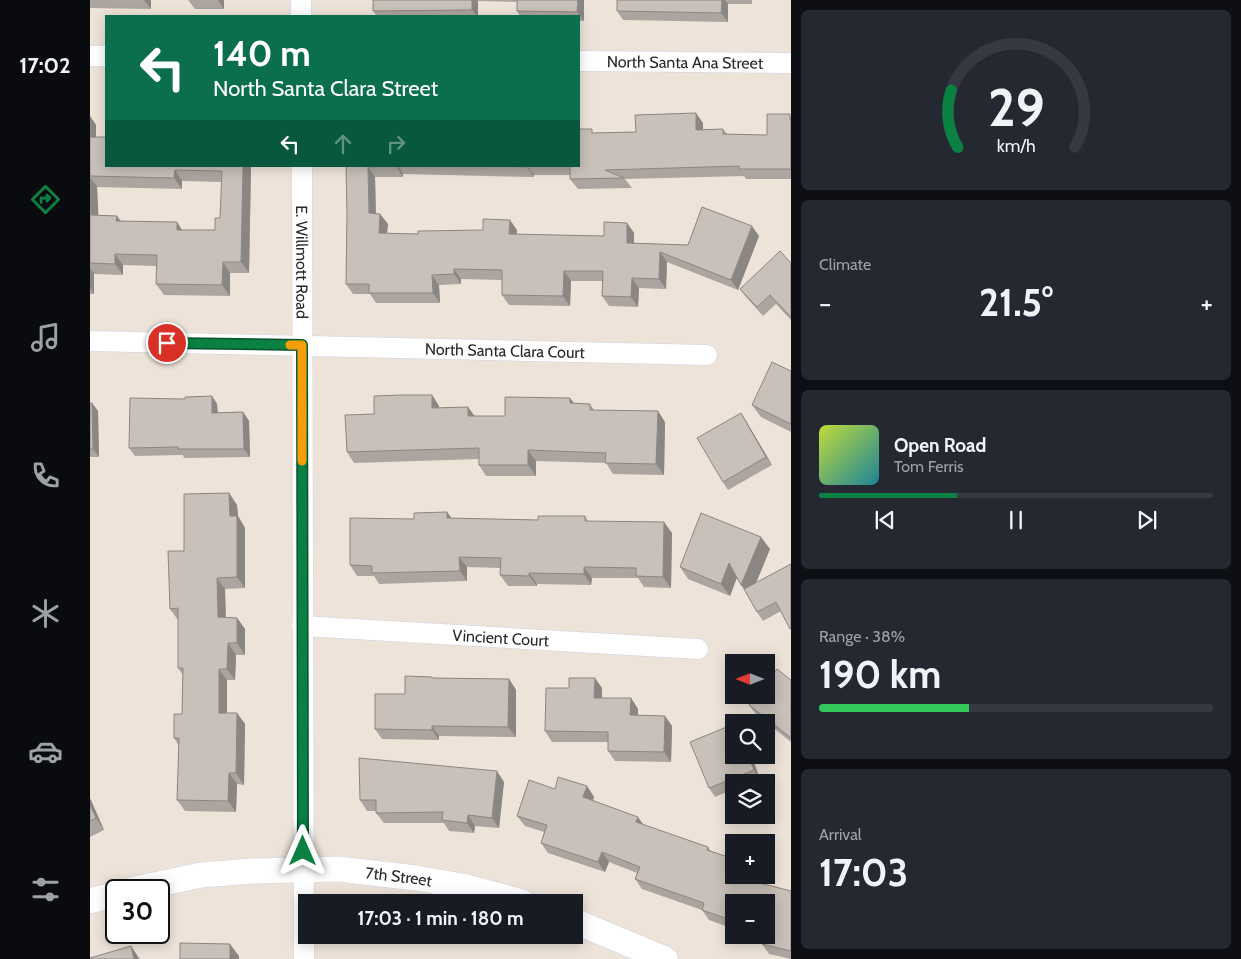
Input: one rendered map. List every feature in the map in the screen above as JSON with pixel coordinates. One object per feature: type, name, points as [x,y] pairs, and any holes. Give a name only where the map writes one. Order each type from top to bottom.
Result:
[{"type":"street","points":[[301,0],[301,15]]},
{"type":"street","points":[[90,56],[105,56]]},
{"type":"street","name":"North Santa Ana Street","points":[[580,61],[791,63]]},
{"type":"street","name":"E. Willmott Road","points":[[302,167],[304,959]]},
{"type":"street","name":"North Santa Clara Court","points":[[90,341],[707,355]]},
{"type":"street","name":"Vincient Court","points":[[302,626],[698,649]]},
{"type":"street","name":"7th Street","points":[[170,882],[201,875],[252,871],[338,869],[416,878],[467,887],[493,894]]},
{"type":"street","points":[[90,901],[105,897]]},
{"type":"street","points":[[583,925],[665,959]]},
{"type":"building","points":[[373,0],[472,0],[472,10],[373,11]]},
{"type":"building","points":[[517,0],[578,0],[577,12],[517,11]]},
{"type":"building","points":[[617,0],[722,0],[721,13],[617,11]]},
{"type":"building","points":[[696,113],[696,130],[723,129],[723,134],[767,135],[767,114],[790,114],[791,169],[739,169],[739,166],[605,170],[624,178],[570,179],[570,167],[580,167],[580,129],[592,129],[592,133],[636,132],[635,115]]},
{"type":"building","points":[[90,137],[105,137],[105,167],[243,167],[241,262],[223,262],[222,285],[156,284],[157,255],[115,254],[115,264],[90,263],[90,183],[91,215],[117,216],[116,221],[177,222],[177,230],[215,230],[215,218],[220,218],[222,171],[175,170],[174,178],[90,176]]},
{"type":"building","points":[[346,167],[368,167],[369,213],[380,214],[379,233],[418,234],[418,231],[483,230],[483,219],[510,220],[509,234],[604,236],[604,222],[627,223],[627,243],[688,245],[702,207],[752,226],[731,280],[660,252],[659,279],[632,278],[631,297],[602,296],[603,271],[564,271],[563,296],[502,295],[502,270],[454,269],[454,274],[432,275],[433,293],[369,293],[369,284],[346,284]]},
{"type":"building","points":[[780,251],[791,263],[791,317],[770,295],[757,307],[740,289]]},
{"type":"building","points":[[772,362],[791,371],[791,424],[752,405]]},
{"type":"building","points":[[432,395],[432,408],[468,407],[468,416],[505,416],[505,397],[570,398],[570,403],[590,404],[590,410],[658,411],[656,464],[605,463],[606,453],[528,450],[528,465],[479,465],[479,448],[347,452],[345,415],[374,414],[374,396]]},
{"type":"building","points":[[212,396],[212,413],[243,412],[244,449],[129,448],[130,398],[185,399],[185,397]]},
{"type":"building","points":[[90,403],[92,403],[93,449],[90,449]]},
{"type":"building","points":[[741,413],[766,457],[723,482],[697,438]]},
{"type":"building","points":[[229,493],[230,516],[237,516],[237,577],[217,578],[218,617],[237,618],[237,643],[228,643],[227,669],[219,669],[219,713],[237,713],[236,773],[229,773],[228,801],[177,800],[179,738],[174,738],[174,714],[182,714],[183,668],[178,668],[178,608],[170,609],[168,551],[184,551],[184,494]]},
{"type":"building","points":[[447,512],[447,518],[538,520],[538,516],[585,516],[585,521],[664,522],[663,577],[636,576],[636,568],[584,567],[584,574],[529,573],[529,576],[500,575],[501,558],[459,557],[460,571],[372,573],[372,566],[350,565],[350,518],[414,519],[414,513]]},
{"type":"building","points":[[701,513],[761,537],[741,585],[729,563],[721,584],[680,567]]},
{"type":"building","points":[[791,564],[790,629],[776,602],[757,612],[744,589]]},
{"type":"building","points":[[777,669],[791,680],[791,738],[775,725],[775,714],[760,714],[749,705],[775,704],[775,672]]},
{"type":"building","points":[[405,676],[509,679],[508,727],[432,726],[432,730],[375,729],[375,694],[405,694]]},
{"type":"building","points":[[569,678],[595,678],[594,698],[631,698],[630,715],[665,716],[664,752],[608,751],[608,732],[545,731],[546,688],[569,688]]},
{"type":"building","points":[[725,728],[725,764],[752,764],[754,770],[744,774],[725,774],[725,782],[709,788],[690,742]]},
{"type":"building","points":[[359,758],[497,771],[492,818],[468,815],[467,823],[442,820],[443,812],[376,813],[376,800],[360,800]]},
{"type":"building","points":[[558,777],[587,786],[583,797],[638,817],[636,822],[708,847],[707,850],[725,856],[725,884],[764,884],[791,891],[791,951],[762,944],[775,944],[775,894],[725,894],[725,918],[702,910],[704,903],[635,879],[640,867],[602,852],[598,862],[541,843],[547,825],[517,816],[529,780],[555,789]]},
{"type":"building","points":[[90,805],[96,818],[90,821]]},
{"type":"building","points":[[180,943],[230,944],[230,959],[180,959]]},
{"type":"building","points":[[131,946],[134,959],[90,959],[90,958]]},
{"type":"slow traffic","points":[[290,345],[302,345],[302,461]]},
{"type":"route","points":[[167,343],[302,345],[303,851]]}]
